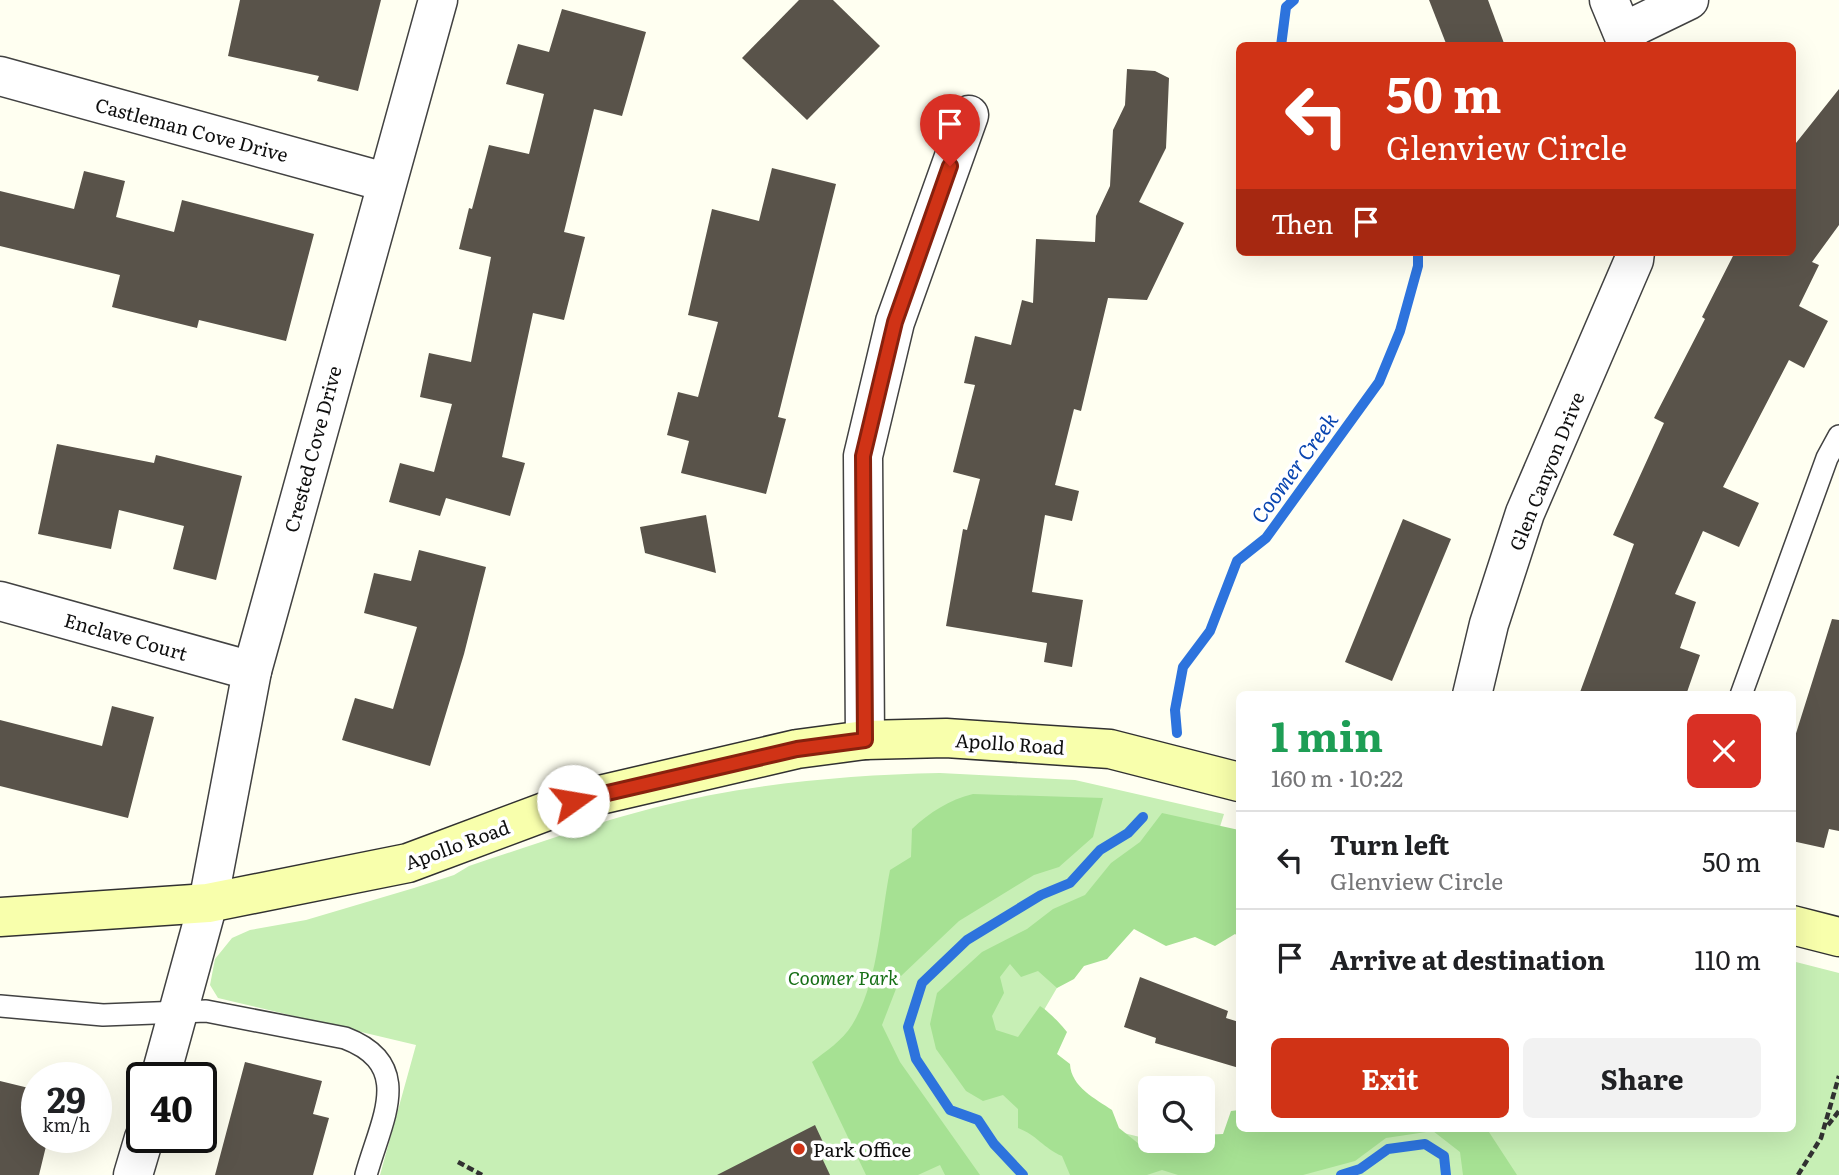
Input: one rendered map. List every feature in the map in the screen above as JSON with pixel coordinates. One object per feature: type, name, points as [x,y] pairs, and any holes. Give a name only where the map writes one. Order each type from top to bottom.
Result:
[{"type":"street","name":"Crested Cove Drive","points":[[164,1062],[208,903],[252,671],[385,182],[438,0]]},
{"type":"street","points":[[1620,26],[1689,0]]},
{"type":"street","name":"Castleman Cove Drive","points":[[0,76],[385,182]]},
{"type":"street","points":[[865,740],[863,456],[895,322],[968,115]]},
{"type":"street","name":"Glen Canyon Drive","points":[[1473,691],[1489,624],[1525,513],[1634,256]]},
{"type":"street","name":"Enclave Court","points":[[0,601],[252,671]]},
{"type":"street","name":"Apollo Road","points":[[0,917],[208,903],[408,863],[573,801],[797,749],[865,740],[946,738],[1110,749],[1236,781]]},
{"type":"street","points":[[1796,926],[1839,937]]},
{"type":"street","points":[[133,1175],[140,1153]]},
{"type":"lane","points":[[1742,691],[1822,471],[1839,436]]},
{"type":"lane","points":[[0,1006],[103,1015],[205,1012],[345,1038],[377,1055],[387,1071],[390,1086],[366,1175]]},
{"type":"path","points":[[1825,1128],[1839,1076]]},
{"type":"path","points":[[1798,1175],[1825,1128],[1839,1111]]},
{"type":"path","points":[[458,1162],[482,1175]]},
{"type":"green space","name":"Coomer Park","points":[[940,773],[1075,780],[1224,814],[1200,890],[1078,952],[1037,1022],[1095,1126],[1138,1137],[1138,1153],[1215,1153],[1215,1146],[1317,1132],[1796,1132],[1796,962],[1839,973],[1839,1175],[380,1175],[416,1045],[218,998],[210,985],[215,959],[232,938],[250,930],[306,920],[414,888],[454,875],[469,866],[630,814],[724,793],[832,779]]},
{"type":"green space","points":[[973,794],[1103,798],[1093,837],[1059,867],[1034,875],[959,921],[901,976],[882,1025],[900,1062],[980,1175],[945,1175],[940,1165],[918,1175],[866,1175],[812,1062],[844,1036],[861,1008],[873,970],[890,870],[911,857],[912,829],[940,807]]},
{"type":"green space","points":[[1162,813],[1236,829],[1236,935],[1215,946],[1195,937],[1166,946],[1134,929],[1107,959],[1084,966],[1074,979],[1057,988],[1038,971],[1021,977],[1010,964],[1000,977],[1004,993],[992,1016],[996,1030],[1018,1037],[1040,1006],[1058,1022],[1067,1032],[1057,1054],[1070,1064],[1071,1072],[1085,1092],[1112,1110],[1119,1128],[1138,1143],[1138,1153],[1215,1153],[1215,1134],[1223,1134],[1231,1111],[1236,1110],[1236,1132],[1426,1132],[1386,1138],[1355,1161],[1303,1175],[1178,1175],[1162,1170],[1147,1175],[1070,1175],[1062,1156],[1018,1128],[1018,1109],[1003,1095],[983,1101],[966,1091],[936,1049],[930,1024],[937,993],[982,952],[1027,929],[1053,909],[1085,895],[1111,863],[1140,842]]},
{"type":"green space","points":[[1434,1132],[1489,1132],[1517,1175],[1463,1175],[1460,1152]]},
{"type":"building","points":[[240,0],[381,0],[358,91],[317,81],[319,76],[228,56]]},
{"type":"building","points":[[799,0],[833,0],[880,46],[807,120],[742,58]]},
{"type":"building","points":[[1429,0],[1488,0],[1504,42],[1445,42]]},
{"type":"building","points":[[562,9],[646,32],[622,116],[594,109],[564,232],[585,237],[564,320],[533,313],[502,457],[525,463],[510,516],[446,498],[440,516],[389,502],[400,463],[434,472],[452,404],[420,397],[429,353],[471,362],[491,257],[459,249],[469,208],[472,209],[489,145],[529,154],[544,94],[506,84],[518,44],[549,52]]},
{"type":"building","points":[[1127,69],[1155,71],[1169,78],[1166,148],[1139,202],[1184,223],[1147,300],[1108,298],[1081,411],[1074,409],[1055,485],[1079,491],[1072,521],[1045,515],[1032,592],[1083,600],[1072,667],[1044,662],[1047,643],[946,626],[963,529],[967,530],[980,479],[953,472],[975,385],[964,383],[975,336],[1011,345],[1022,300],[1033,303],[1036,239],[1095,242],[1096,216],[1110,186],[1113,130],[1125,105]]},
{"type":"building","points":[[1839,89],[1839,225],[1812,262],[1819,265],[1799,306],[1828,321],[1804,368],[1789,360],[1723,487],[1759,503],[1739,547],[1703,531],[1675,594],[1696,602],[1680,648],[1700,655],[1687,691],[1580,691],[1634,544],[1613,535],[1664,423],[1654,418],[1705,319],[1702,317],[1733,256],[1796,256],[1796,143]]},
{"type":"building","points":[[772,168],[836,184],[778,417],[786,419],[766,494],[681,473],[689,441],[667,435],[678,392],[698,397],[718,322],[688,315],[712,209],[759,221]]},
{"type":"building","points":[[84,171],[125,181],[116,217],[174,232],[182,200],[314,234],[286,341],[199,320],[197,328],[112,307],[120,275],[0,246],[0,191],[74,209]]},
{"type":"building","points":[[57,444],[154,463],[156,455],[242,476],[216,580],[173,569],[184,526],[119,510],[111,549],[38,534]]},
{"type":"building","points":[[706,515],[716,573],[645,553],[640,527]]},
{"type":"building","points":[[1403,519],[1451,539],[1392,681],[1345,662]]},
{"type":"building","points":[[419,550],[486,567],[464,654],[430,766],[342,740],[355,698],[393,709],[417,627],[364,613],[374,573],[411,581]]},
{"type":"building","points":[[1832,619],[1839,620],[1839,831],[1829,829],[1824,848],[1796,842],[1796,733]]},
{"type":"building","points":[[112,706],[154,717],[128,818],[0,786],[0,720],[102,746]]},
{"type":"building","points":[[1140,977],[1228,1011],[1226,1018],[1236,1021],[1236,1067],[1155,1043],[1156,1038],[1124,1027]]},
{"type":"building","points":[[245,1062],[322,1081],[313,1114],[329,1118],[313,1175],[215,1175]]},
{"type":"building","points":[[0,1081],[21,1086],[21,1153],[44,1153],[39,1175],[0,1175]]},
{"type":"building","name":"Park Office","points":[[815,1125],[829,1155],[822,1158],[830,1175],[717,1175]]},
{"type":"waterway","name":"Coomer Creek","points":[[1282,42],[1286,7],[1294,0]]},
{"type":"waterway","name":"Coomer Creek","points":[[1177,733],[1175,710],[1183,667],[1210,631],[1237,561],[1266,538],[1379,382],[1400,331],[1418,266],[1418,256]]},
{"type":"waterway","name":"Coomer Creek","points":[[1023,1175],[994,1144],[978,1120],[950,1110],[916,1059],[908,1027],[922,983],[967,940],[1041,895],[1070,883],[1100,850],[1128,833],[1143,817]]},
{"type":"waterway","name":"Coomer Creek","points":[[1341,1175],[1360,1169],[1388,1149],[1425,1144],[1444,1156],[1446,1175]]},
{"type":"place","name":"Park Office","points":[[799,1149]]},
{"type":"route","points":[[573,801],[797,749],[865,740],[863,456],[895,322],[950,166]]}]
